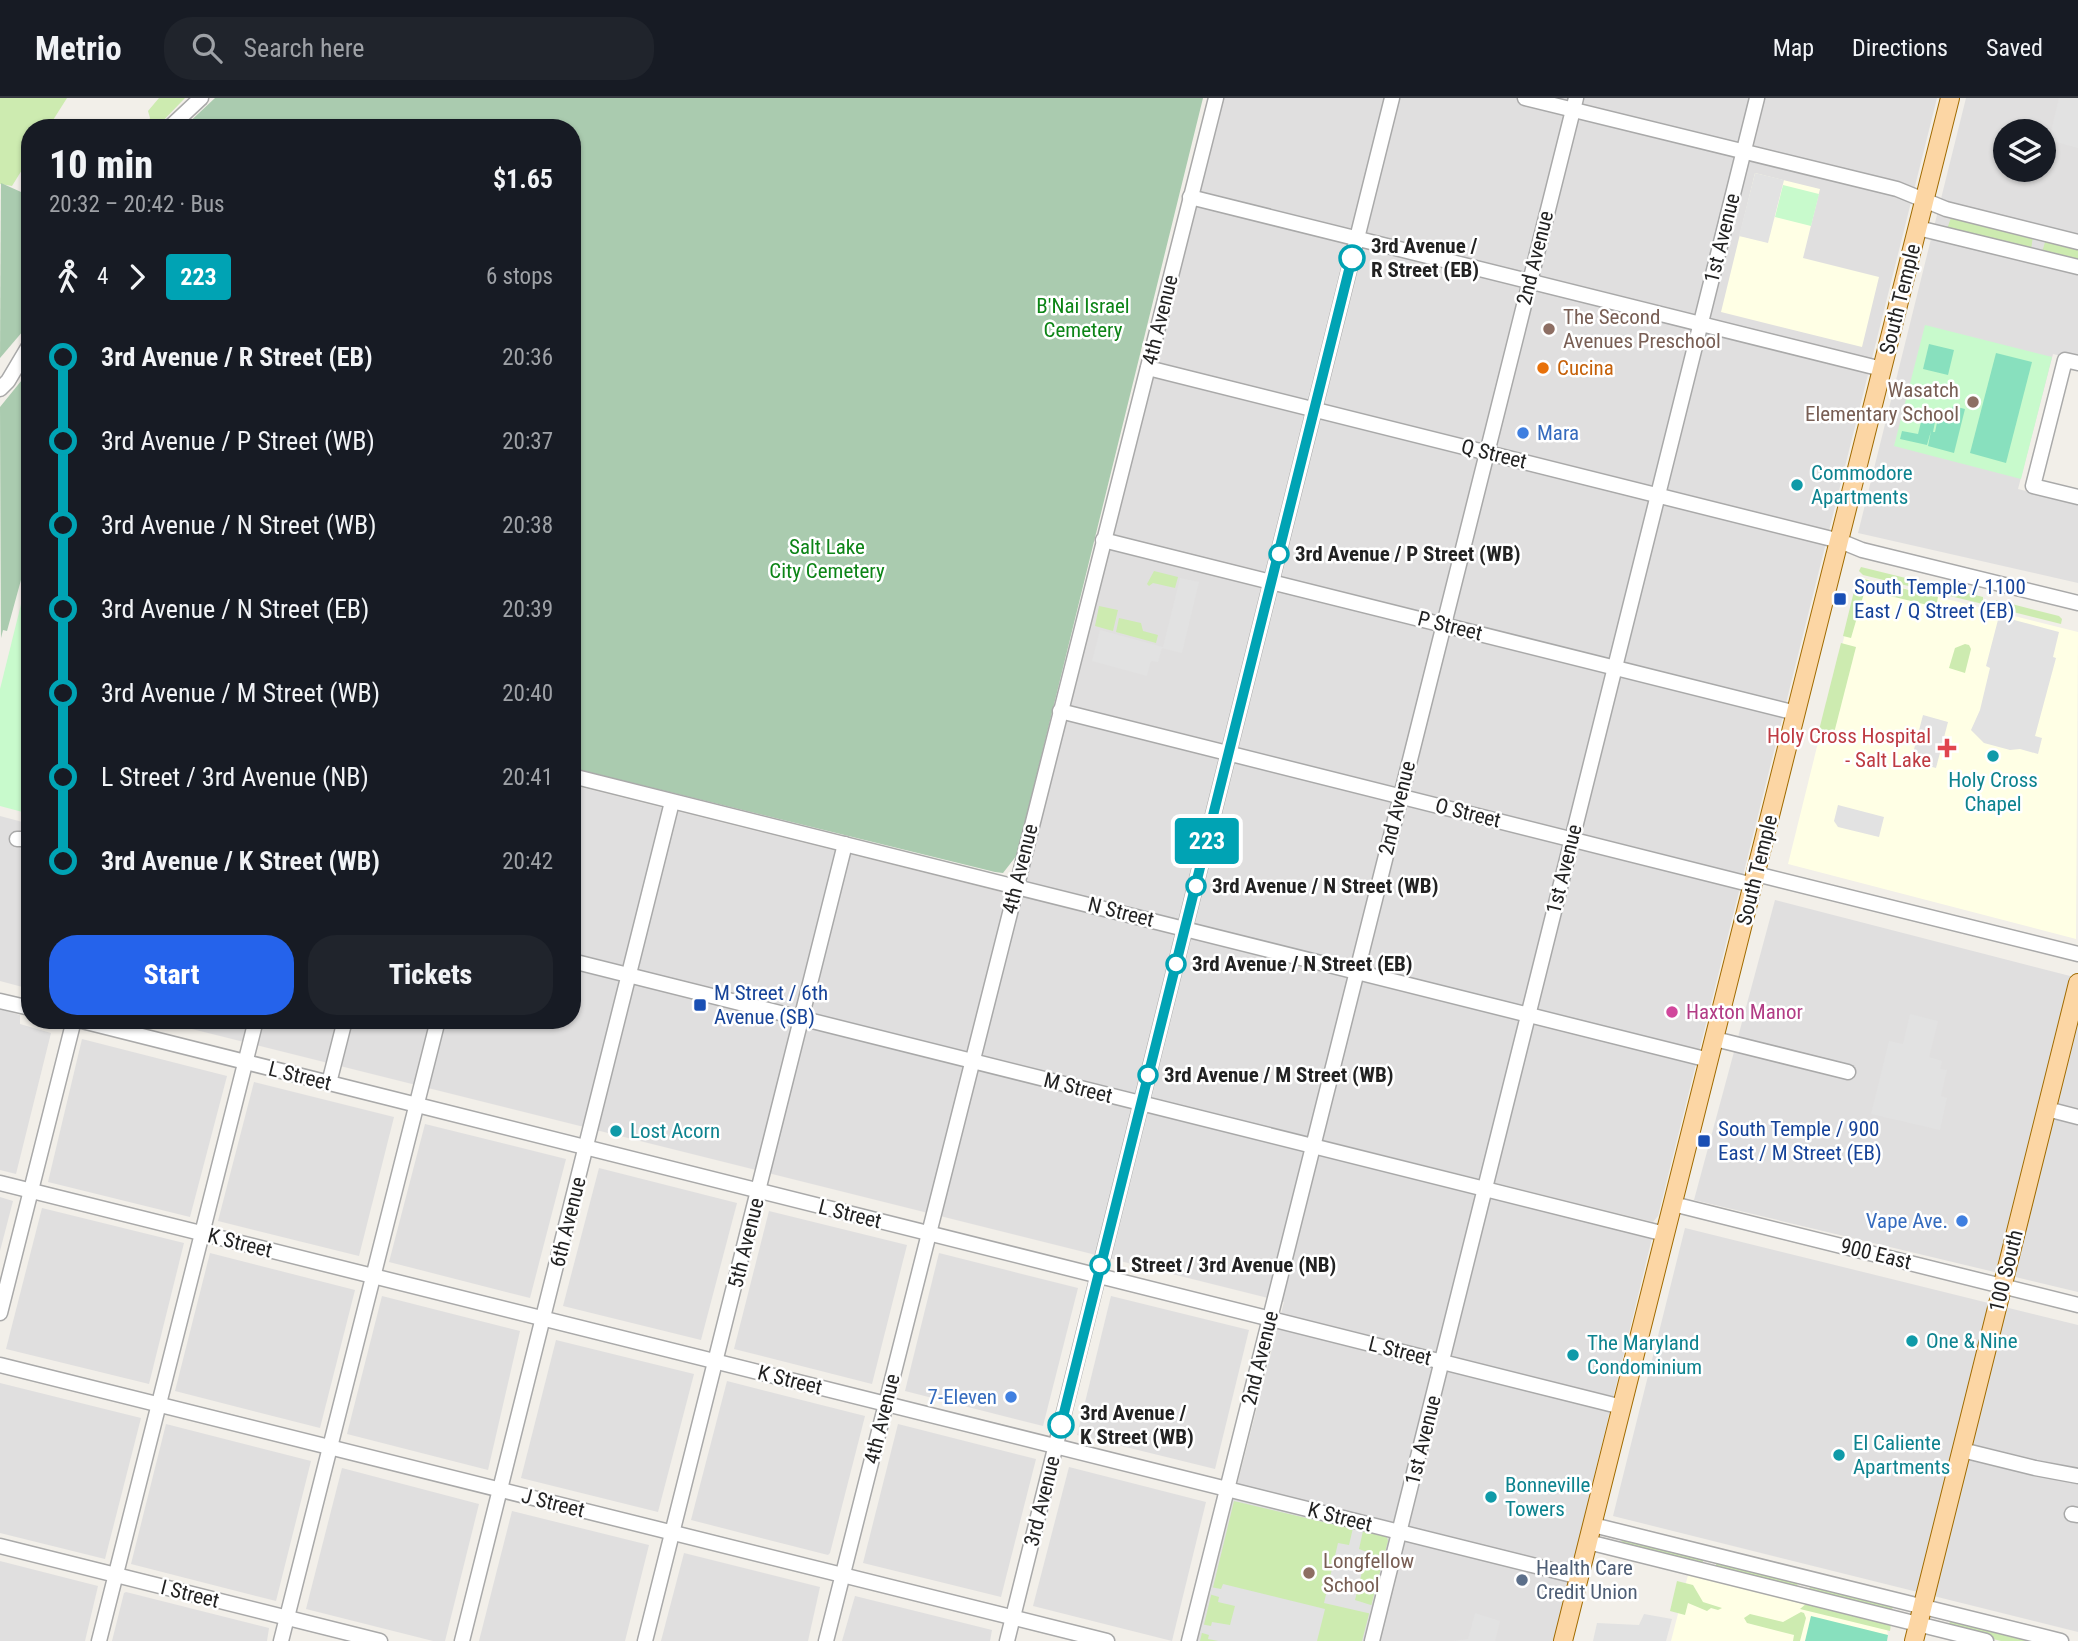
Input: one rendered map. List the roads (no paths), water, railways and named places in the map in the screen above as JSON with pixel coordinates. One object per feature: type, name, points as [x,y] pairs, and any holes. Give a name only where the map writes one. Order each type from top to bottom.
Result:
[{"type":"main road","name":"South Temple","points":[[1563,1641],[1950,98]]},
{"type":"main road","name":"100 South","points":[[1919,1624],[2078,983]]},
{"type":"street","points":[[179,119],[201,98]]},
{"type":"street","name":"4th Avenue","points":[[826,1641],[1216,98]]},
{"type":"street","name":"3rd Avenue","points":[[1007,1641],[1392,98]]},
{"type":"street","points":[[1525,98],[1574,104],[1743,152],[1897,189],[1924,202],[2078,242]]},
{"type":"street","name":"1st Avenue","points":[[1372,1641],[1757,98]]},
{"type":"street","name":"2nd Avenue","points":[[1189,1641],[1574,104]]},
{"type":"street","points":[[1190,197],[1882,369]]},
{"type":"street","points":[[1918,228],[2078,267]]},
{"type":"street","points":[[0,388],[8,381],[21,360]]},
{"type":"street","points":[[2078,363],[2064,360],[2033,486],[2078,497]]},
{"type":"street","name":"Q Street","points":[[1148,368],[2078,603]]},
{"type":"street","name":"P Street","points":[[1103,540],[1796,713]]},
{"type":"street","name":"O Street","points":[[1060,711],[1572,839],[2078,954]]},
{"type":"street","name":"N Street","points":[[581,778],[1709,1060]]},
{"type":"street","name":"6th Avenue","points":[[462,1641],[672,802]]},
{"type":"street","name":"5th Avenue","points":[[645,1641],[845,844]]},
{"type":"street","name":"M Street","points":[[581,963],[1665,1234]]},
{"type":"street","points":[[0,1001],[21,1006]]},
{"type":"street","points":[[0,1313],[74,1029]]},
{"type":"street","name":"L Street","points":[[112,1029],[1622,1407]]},
{"type":"street","points":[[99,1641],[254,1029]]},
{"type":"street","points":[[329,1083],[343,1029]]},
{"type":"street","points":[[281,1641],[436,1029]]},
{"type":"street","points":[[1715,1039],[1848,1072]]},
{"type":"street","points":[[2047,1109],[2078,1117]]},
{"type":"street","name":"K Street","points":[[0,1183],[1580,1577]]},
{"type":"street","name":"900 East","points":[[1674,1203],[2078,1304]]},
{"type":"street","name":"J Street","points":[[0,1365],[1107,1641]]},
{"type":"street","points":[[1962,1450],[2078,1476]]},
{"type":"street","points":[[1590,1534],[1710,1554],[1807,1578],[1919,1624],[2061,1641]]},
{"type":"street","points":[[1590,1534],[1706,1571],[1986,1641]]},
{"type":"street","name":"I Street","points":[[0,1546],[380,1641]]},
{"type":"street","points":[[1706,1571],[1710,1554]]},
{"type":"street","points":[[1802,1595],[1807,1578]]},
{"type":"place","name":"3rd Avenue / R Street (EB)","points":[[1352,258]]},
{"type":"place","name":"The Second Avenues Preschool","points":[[1549,329]]},
{"type":"place","name":"Cucina","points":[[1543,368]]},
{"type":"place","name":"Wasatch Elementary School","points":[[1973,402]]},
{"type":"place","name":"Mara","points":[[1523,433]]},
{"type":"place","name":"Commodore Apartments","points":[[1797,485]]},
{"type":"place","name":"3rd Avenue / P Street (WB)","points":[[1279,554]]},
{"type":"place","name":"South Temple / 1100 East / Q Street (EB)","points":[[1840,599]]},
{"type":"place","name":"Holy Cross Hospital - Salt Lake","points":[[1947,748]]},
{"type":"place","name":"Holy Cross Chapel","points":[[1993,756]]},
{"type":"place","name":"3rd Avenue / N Street (WB)","points":[[1196,886]]},
{"type":"place","name":"3rd Avenue / N Street (EB)","points":[[1176,964]]},
{"type":"place","name":"M Street / 6th Avenue (SB)","points":[[700,1005]]},
{"type":"place","name":"Haxton Manor","points":[[1672,1012]]},
{"type":"place","name":"3rd Avenue / M Street (WB)","points":[[1148,1075]]},
{"type":"place","name":"Lost Acorn","points":[[616,1131]]},
{"type":"place","name":"South Temple / 900 East / M Street (EB)","points":[[1704,1141]]},
{"type":"place","name":"Vape Ave.","points":[[1962,1221]]},
{"type":"place","name":"L Street / 3rd Avenue (NB)","points":[[1100,1265]]},
{"type":"place","name":"One & Nine","points":[[1912,1341]]},
{"type":"place","name":"The Maryland Condominium","points":[[1573,1355]]},
{"type":"place","name":"7-Eleven","points":[[1011,1397]]},
{"type":"place","name":"3rd Avenue / K Street (WB)","points":[[1061,1425]]},
{"type":"place","name":"El Caliente Apartments","points":[[1839,1455]]},
{"type":"place","name":"Bonneville Towers","points":[[1491,1497]]},
{"type":"place","name":"Longfellow School","points":[[1309,1573]]},
{"type":"place","name":"Health Care Credit Union","points":[[1522,1580]]},
{"type":"park label","name":"B'Nai Israel Cemetery","points":[[1083,318]]},
{"type":"park label","name":"Salt Lake City Cemetery","points":[[827,559]]}]
